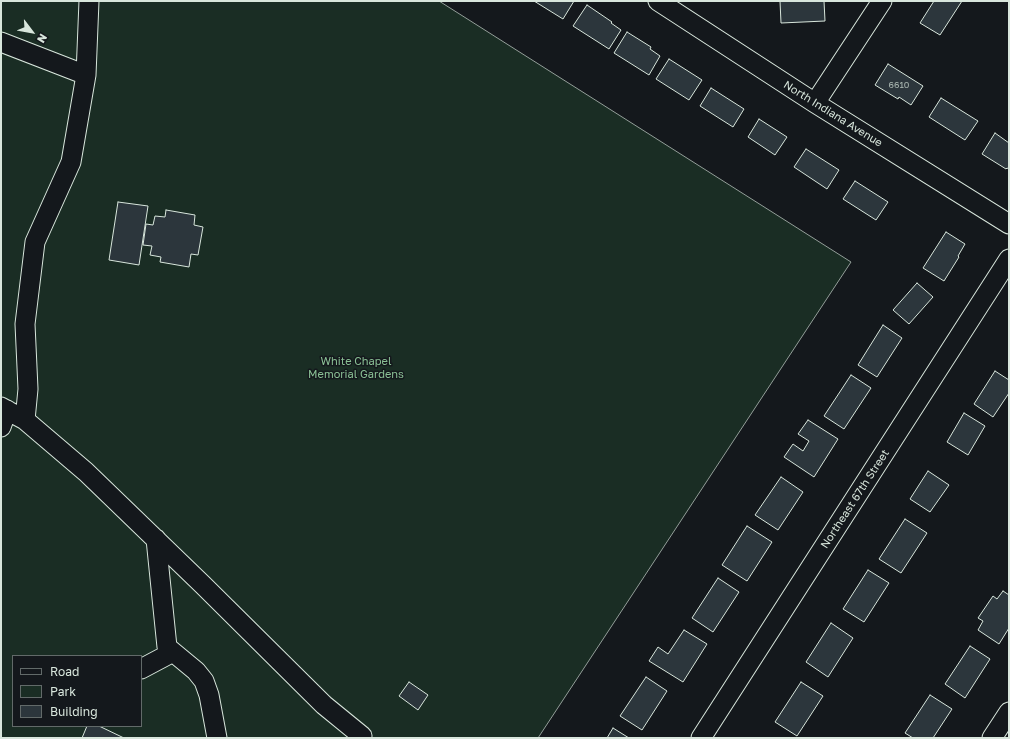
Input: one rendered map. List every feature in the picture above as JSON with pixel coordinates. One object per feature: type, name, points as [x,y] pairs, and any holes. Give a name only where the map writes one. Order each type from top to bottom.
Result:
[{"type":"street","points":[[26,420],[28,389],[25,324],[34,242],[71,162],[86,75],[89,1]]},
{"type":"street","name":"North Indiana Avenue","points":[[658,1],[815,103],[1009,224]]},
{"type":"street","points":[[815,103],[882,1]]},
{"type":"street","points":[[1,42],[86,75]]},
{"type":"street","name":"Northeast 67th Street","points":[[701,738],[1009,260]]},
{"type":"street","points":[[3,414],[26,420],[86,472],[324,705],[362,736]]},
{"type":"street","points":[[156,539],[167,647],[196,671],[204,681],[209,695],[217,738]]},
{"type":"street","points":[[142,668],[173,652]]},
{"type":"street","points":[[992,738],[1009,712]]},
{"type":"green space","name":"White Chapel Memorial Gardens","points":[[1,1],[439,1],[851,262],[538,738],[1,738]]},
{"type":"building","points":[[534,1],[574,1],[563,19]]},
{"type":"building","points":[[780,1],[824,1],[825,21],[781,23]]},
{"type":"building","points":[[934,1],[962,1],[940,35],[920,23]]},
{"type":"building","points":[[587,5],[621,30],[609,49],[573,26]]},
{"type":"building","points":[[627,32],[651,47],[650,49],[660,56],[649,75],[614,53]]},
{"type":"building","points":[[669,59],[702,80],[689,100],[656,79]]},
{"type":"building","points":[[888,64],[923,86],[911,105],[875,85]]},
{"type":"building","points":[[711,88],[744,109],[733,127],[700,106]]},
{"type":"building","points":[[941,98],[978,121],[965,140],[929,117]]},
{"type":"building","points":[[759,119],[787,137],[775,155],[748,137]]},
{"type":"building","points":[[995,133],[1009,143],[1009,169],[1006,169],[982,154]]},
{"type":"building","points":[[806,149],[839,170],[827,189],[794,167]]},
{"type":"building","points":[[855,181],[888,202],[876,220],[843,199]]},
{"type":"building","points":[[118,202],[148,206],[139,265],[109,260]]},
{"type":"building","points":[[166,210],[195,215],[194,225],[203,227],[198,255],[191,254],[189,267],[160,262],[161,257],[150,255],[152,246],[143,245],[146,224],[153,225],[155,216],[165,217]]},
{"type":"building","points":[[946,232],[965,244],[944,281],[923,268]]},
{"type":"building","points":[[917,283],[933,297],[909,324],[893,310]]},
{"type":"building","points":[[883,325],[902,338],[877,377],[858,365]]},
{"type":"building","points":[[995,371],[1009,380],[1009,393],[993,417],[974,404]]},
{"type":"building","points":[[851,375],[871,388],[844,429],[824,416]]},
{"type":"building","points":[[964,413],[985,426],[968,455],[947,442]]},
{"type":"building","points":[[808,420],[838,439],[814,477],[784,457],[793,444],[803,451],[809,441],[798,434]]},
{"type":"building","points":[[928,471],[949,485],[930,512],[910,499]]},
{"type":"building","points":[[781,477],[803,492],[778,530],[755,515]]},
{"type":"building","points":[[905,519],[927,533],[901,573],[879,559]]},
{"type":"building","points":[[747,526],[772,542],[747,581],[722,565]]},
{"type":"building","points":[[868,570],[889,583],[864,622],[843,609]]},
{"type":"building","points":[[718,578],[739,592],[713,632],[692,618]]},
{"type":"building","points":[[1003,591],[1009,595],[1009,628],[999,644],[978,630],[983,621],[978,618],[993,596],[997,599]]},
{"type":"building","points":[[831,623],[853,638],[828,677],[806,662]]},
{"type":"building","points":[[684,630],[707,644],[683,682],[649,661],[658,647],[668,654]]},
{"type":"building","points":[[970,646],[990,659],[965,698],[945,684]]},
{"type":"building","points":[[646,677],[667,691],[642,730],[620,716]]},
{"type":"building","points":[[409,682],[428,695],[418,710],[399,696]]},
{"type":"building","points":[[801,682],[823,696],[797,736],[775,722]]},
{"type":"building","points":[[930,695],[952,709],[933,738],[913,738],[905,733]]},
{"type":"building","points":[[87,727],[101,727],[124,738],[82,738]]},
{"type":"building","points":[[613,728],[629,738],[607,738]]}]
